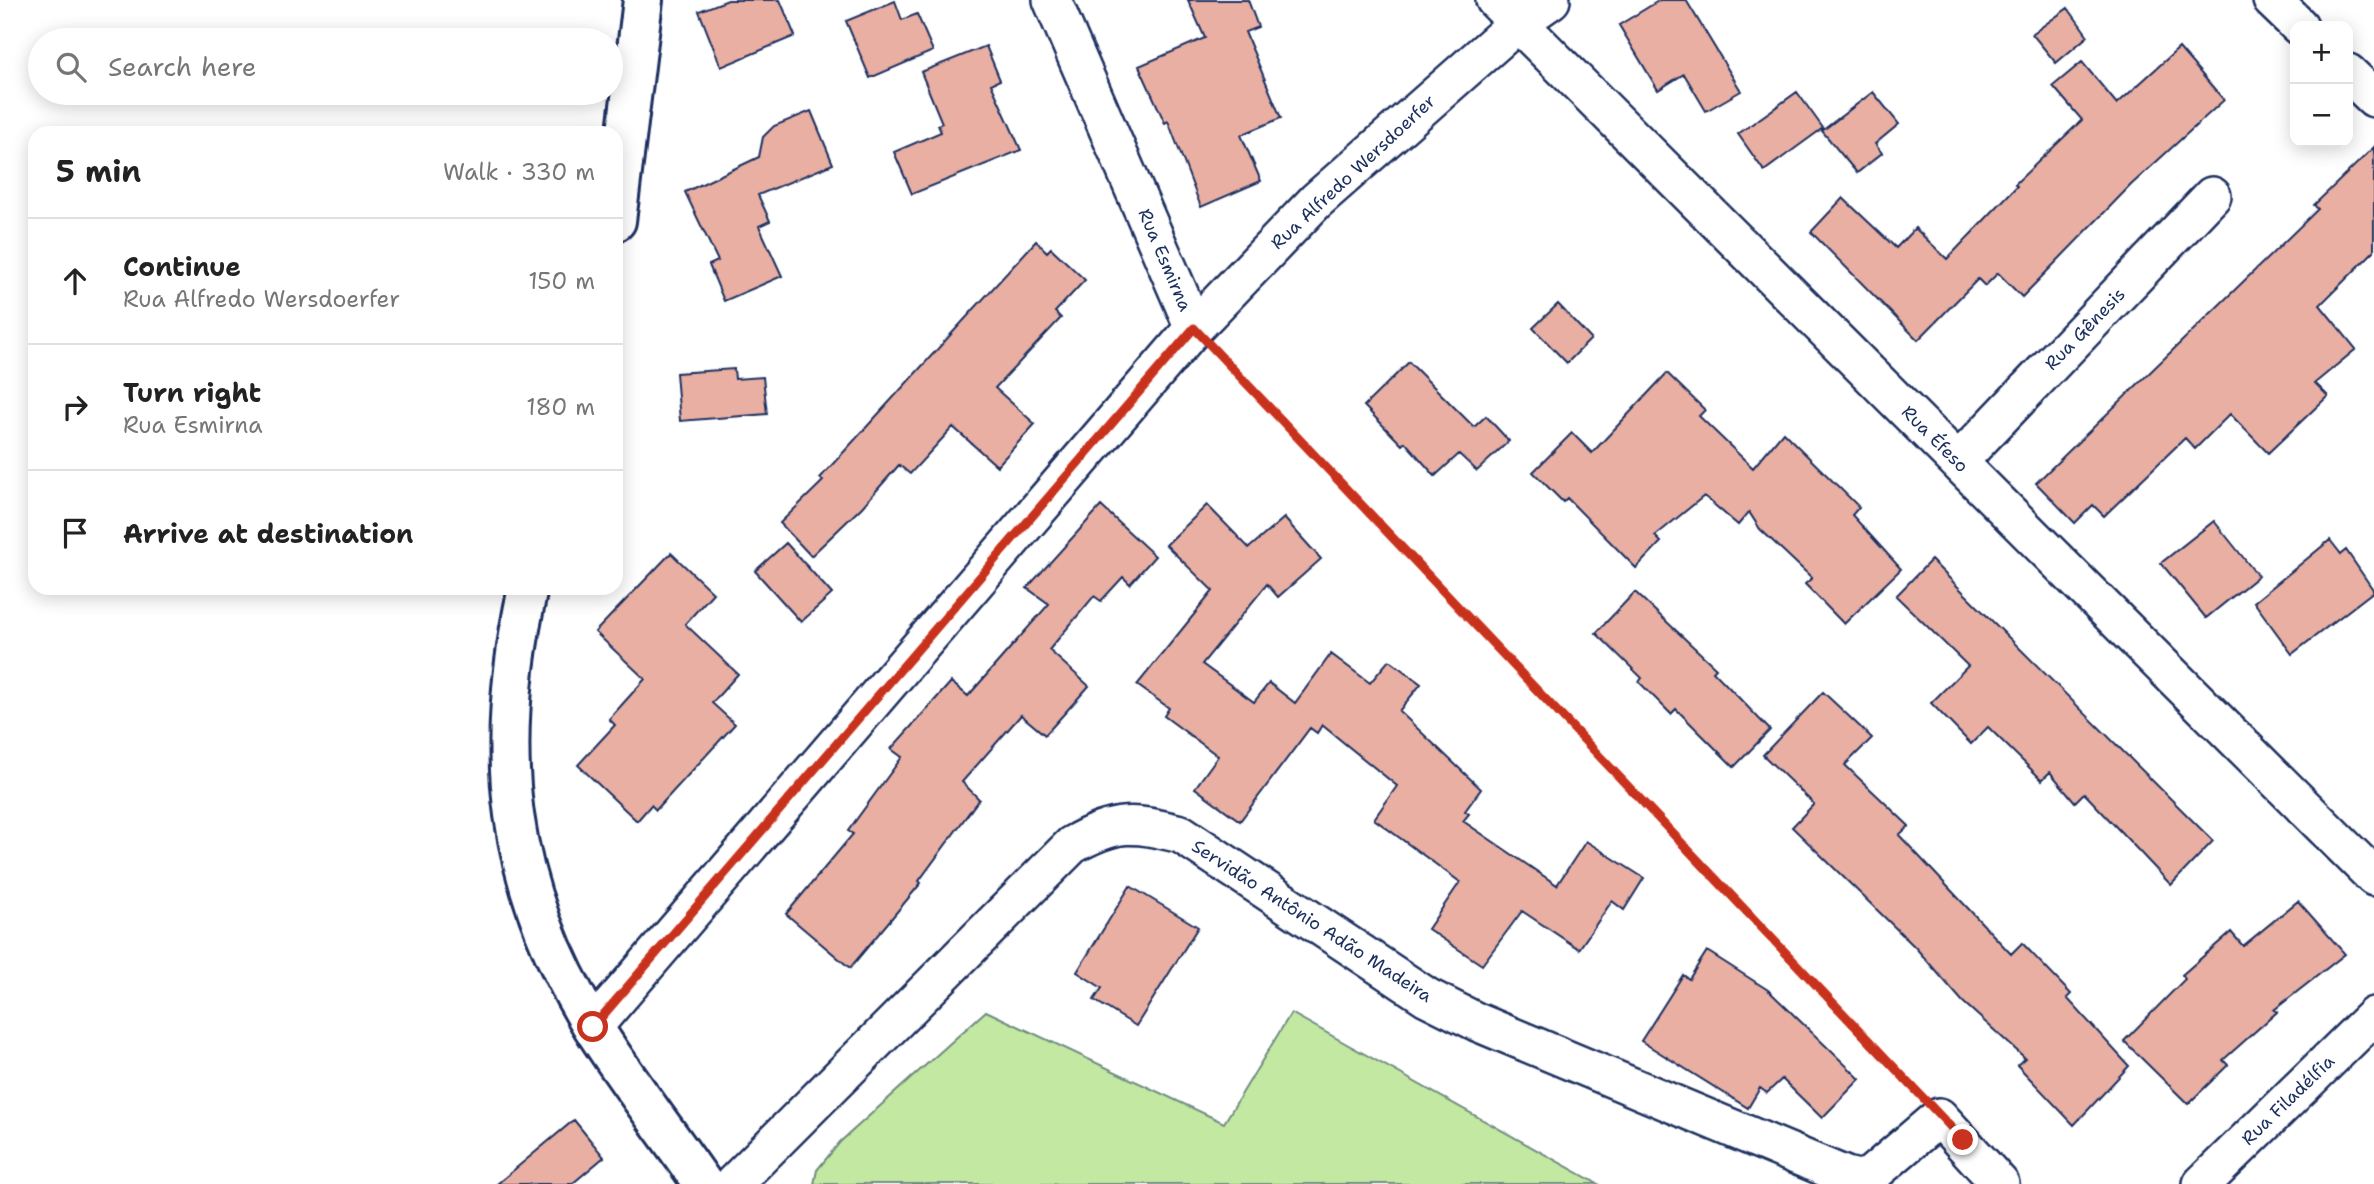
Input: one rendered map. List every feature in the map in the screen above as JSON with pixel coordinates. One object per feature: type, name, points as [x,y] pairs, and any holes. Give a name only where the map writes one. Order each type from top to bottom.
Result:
[{"type":"main road","points":[[623,164],[643,0]]},
{"type":"main road","points":[[527,595],[513,664],[509,718],[509,779],[515,836],[527,886],[542,923],[593,1027],[704,1184]]},
{"type":"street","name":"Rua Esmirna","points":[[1052,0],[1194,328]]},
{"type":"street","name":"Rua Alfredo Wersdoerfer","points":[[593,1027],[1194,328],[1316,201],[1507,11],[1551,0]]},
{"type":"street","points":[[2272,0],[2295,21]]},
{"type":"street","name":"Rua Éfeso","points":[[1507,11],[2374,877]]},
{"type":"street","points":[[2353,77],[2374,98]]},
{"type":"street","name":"Rua Gênesis","points":[[1958,462],[2212,196]]},
{"type":"street","name":"Servidão Antônio Adão Madeira","points":[[733,1184],[1072,845],[1102,828],[1139,824],[1181,834],[1427,998],[1477,1022],[1846,1176],[1858,1179],[1870,1176],[1939,1117]]},
{"type":"street","name":"Rua Filadélfia","points":[[2202,1184],[2374,1016]]},
{"type":"street","points":[[1939,1117],[2000,1184]]},
{"type":"path","name":"Rua Esmirna","points":[[1194,328],[1939,1117]]},
{"type":"green space","points":[[986,1011],[1224,1123],[1291,1013],[1598,1184],[814,1184],[817,1170],[840,1142]]},
{"type":"building","points":[[728,0],[780,0],[795,36],[721,67],[699,11]]},
{"type":"building","points":[[1188,0],[1248,0],[1258,27],[1245,32],[1281,118],[1241,135],[1261,181],[1201,207],[1168,121],[1165,123],[1139,66],[1205,38]]},
{"type":"building","points":[[1660,0],[1686,0],[1741,91],[1706,111],[1684,74],[1658,90],[1619,25]]},
{"type":"building","points":[[895,1],[902,20],[917,14],[933,51],[870,78],[846,21]]},
{"type":"building","points":[[2068,8],[2088,36],[2056,63],[2032,34]]},
{"type":"building","points":[[986,46],[1000,80],[991,84],[1021,150],[912,194],[894,152],[941,132],[938,125],[942,123],[921,72]]},
{"type":"building","points":[[2179,48],[2224,100],[2131,185],[2022,297],[1998,273],[1985,286],[1978,279],[1918,340],[1811,232],[1843,198],[1896,248],[1915,228],[1947,259],[2017,186],[2015,184],[2082,120],[2053,86],[2082,62],[2117,104]]},
{"type":"building","points":[[1797,92],[1823,128],[1764,171],[1738,134]]},
{"type":"building","points":[[1873,92],[1899,124],[1875,144],[1882,153],[1857,173],[1822,131]]},
{"type":"building","points":[[811,111],[833,164],[758,195],[770,221],[759,226],[782,276],[724,301],[709,265],[718,261],[685,192],[759,157],[763,137],[774,126]]},
{"type":"building","points":[[2374,147],[2374,251],[2320,305],[2356,349],[2315,383],[2328,396],[2268,453],[2230,414],[2195,449],[2185,438],[2104,516],[2093,505],[2075,523],[2036,483],[2318,209],[2314,205]]},
{"type":"building","points":[[1036,241],[1047,252],[1051,248],[1085,280],[1055,312],[1061,318],[995,388],[1035,424],[997,466],[953,427],[910,474],[899,465],[862,507],[811,556],[780,523],[823,481],[820,478]]},
{"type":"building","points":[[1558,304],[1591,339],[1567,363],[1533,328]]},
{"type":"building","points":[[1409,362],[1474,427],[1486,416],[1509,441],[1477,471],[1459,454],[1435,476],[1405,442],[1402,445],[1364,406]]},
{"type":"building","points":[[734,369],[735,379],[763,377],[767,414],[680,421],[676,373]]},
{"type":"building","points":[[1667,373],[1705,410],[1699,416],[1753,468],[1783,432],[1859,507],[1852,515],[1901,569],[1844,624],[1805,584],[1812,578],[1760,529],[1749,512],[1738,525],[1704,496],[1655,536],[1661,542],[1636,568],[1567,498],[1563,502],[1533,472],[1572,433],[1592,453]]},
{"type":"building","points":[[1207,505],[1249,548],[1284,518],[1321,559],[1278,597],[1267,584],[1202,664],[1254,702],[1269,683],[1295,703],[1331,654],[1370,683],[1389,660],[1421,684],[1399,711],[1481,789],[1465,811],[1469,814],[1463,821],[1557,885],[1586,841],[1644,878],[1624,910],[1612,901],[1579,949],[1522,911],[1482,965],[1428,929],[1460,882],[1374,819],[1397,786],[1322,725],[1317,733],[1310,728],[1240,821],[1195,788],[1218,756],[1164,716],[1169,708],[1137,685],[1213,591],[1166,545]]},
{"type":"building","points":[[1101,506],[1155,556],[1130,584],[1123,577],[1101,601],[1094,596],[1049,650],[1089,686],[1045,735],[1021,715],[962,782],[979,799],[919,881],[921,883],[850,968],[786,914],[853,834],[848,831],[902,757],[891,749],[951,682],[968,696],[1049,604],[1027,588]]},
{"type":"building","points":[[2214,521],[2258,576],[2206,618],[2161,563]]},
{"type":"building","points":[[2330,540],[2341,554],[2346,550],[2374,591],[2292,654],[2254,602]]},
{"type":"building","points":[[786,543],[832,594],[801,622],[755,571]]},
{"type":"building","points":[[671,553],[713,593],[685,624],[738,674],[712,703],[735,724],[656,810],[651,805],[637,821],[578,765],[615,725],[609,719],[645,679],[595,632]]},
{"type":"building","points":[[1931,560],[2213,841],[2171,885],[2084,793],[2075,802],[2050,772],[2042,780],[1988,727],[1971,744],[1931,703],[1968,666],[1896,596]]},
{"type":"building","points":[[1635,592],[1716,668],[1713,671],[1770,730],[1734,767],[1676,709],[1671,714],[1639,682],[1642,678],[1596,633]]},
{"type":"building","points":[[1823,692],[1872,738],[1845,765],[1909,826],[1899,835],[2011,954],[2022,943],[2071,994],[2067,998],[2129,1066],[2074,1125],[2017,1065],[2025,1058],[1963,1002],[1915,947],[1792,827],[1814,804],[1763,755]]},
{"type":"building","points":[[1130,886],[1198,927],[1136,1026],[1094,1000],[1102,988],[1077,972]]},
{"type":"building","points":[[2298,901],[2345,954],[2274,1010],[2277,1012],[2223,1060],[2228,1065],[2188,1104],[2124,1041],[2185,979],[2182,975],[2231,932],[2243,946]]},
{"type":"building","points":[[1707,951],[1768,990],[1860,1079],[1822,1118],[1782,1079],[1767,1093],[1760,1088],[1748,1108],[1641,1041],[1683,975],[1689,979]]},
{"type":"building","points":[[574,1120],[604,1157],[572,1184],[497,1184]]},
{"type":"route","points":[[593,1027],[1194,328],[1963,1140]]}]
